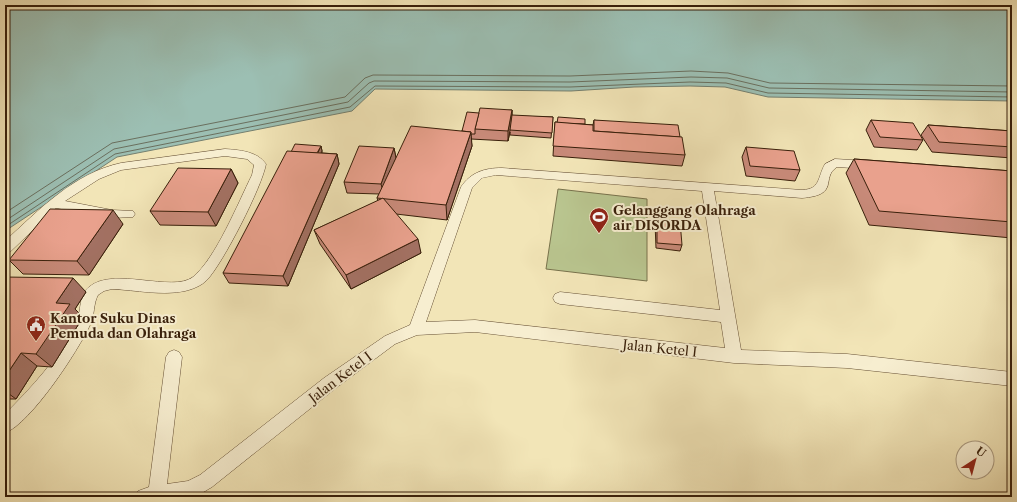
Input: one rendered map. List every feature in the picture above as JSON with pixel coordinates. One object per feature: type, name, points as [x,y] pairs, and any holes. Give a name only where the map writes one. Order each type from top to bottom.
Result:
[{"type":"lane","points":[[5,250],[54,203],[93,178],[120,167],[227,152],[242,154],[254,158],[260,164],[258,175],[216,257],[198,282],[174,288],[105,284],[93,290],[90,294],[85,321],[63,358],[33,398],[5,425]]},
{"type":"lane","points":[[416,329],[467,187],[473,178],[479,174],[489,171],[802,194],[815,193],[821,188],[829,167],[835,163],[878,165]]},
{"type":"lane","points":[[707,187],[734,356]]},
{"type":"lane","points":[[54,203],[112,214],[130,214]]},
{"type":"lane","points":[[560,298],[728,317]]},
{"type":"lane","name":"Jalan Ketel I","points":[[150,496],[190,490],[206,481],[330,383],[390,340],[416,329],[474,326],[734,356],[847,361],[1012,380]]},
{"type":"lane","points":[[150,496],[174,357]]},
{"type":"green space","name":"Gelanggang Olahraga air DISORDA","points":[[558,189],[647,199],[647,281],[546,269]]},
{"type":"water","points":[[5,5],[1012,5],[1012,101],[768,97],[725,87],[690,86],[634,87],[571,91],[375,89],[352,111],[117,157],[5,231]]},
{"type":"building","points":[[480,108],[512,110],[508,131],[475,129]]},
{"type":"building","points":[[467,112],[479,113],[475,134],[462,131]]},
{"type":"building","points":[[512,115],[553,117],[552,133],[510,130]]},
{"type":"building","points":[[558,117],[585,119],[585,124],[557,123]]},
{"type":"building","points":[[594,120],[678,125],[680,137],[594,131]]},
{"type":"building","points":[[871,120],[913,123],[923,140],[880,137]]},
{"type":"building","points":[[555,122],[593,125],[593,131],[682,137],[685,155],[553,146]]},
{"type":"building","points":[[928,125],[1012,131],[1012,147],[939,142]]},
{"type":"building","points":[[411,126],[471,132],[446,205],[377,198]]},
{"type":"building","points":[[295,144],[321,146],[317,153],[291,152]]},
{"type":"building","points":[[359,146],[394,148],[381,184],[344,182]]},
{"type":"building","points":[[746,147],[794,151],[800,170],[750,166]]},
{"type":"building","points":[[287,151],[337,154],[283,276],[223,273]]},
{"type":"building","points":[[854,159],[1012,171],[1012,222],[879,211]]},
{"type":"building","points":[[178,168],[231,169],[208,212],[150,211]]},
{"type":"building","points":[[383,198],[418,239],[346,275],[314,230]]},
{"type":"building","points":[[50,209],[113,210],[77,261],[9,260]]},
{"type":"building","points":[[657,218],[680,221],[682,245],[657,243]]},
{"type":"building","points":[[5,277],[73,278],[56,303],[70,304],[36,354],[21,353],[5,377]]},
{"type":"place","name":"Gelanggang Olahraga air DISORDA","points":[[599,234]]},
{"type":"place","name":"Kantor Suku Dinas Pemuda dan Olahraga","points":[[36,342]]}]
